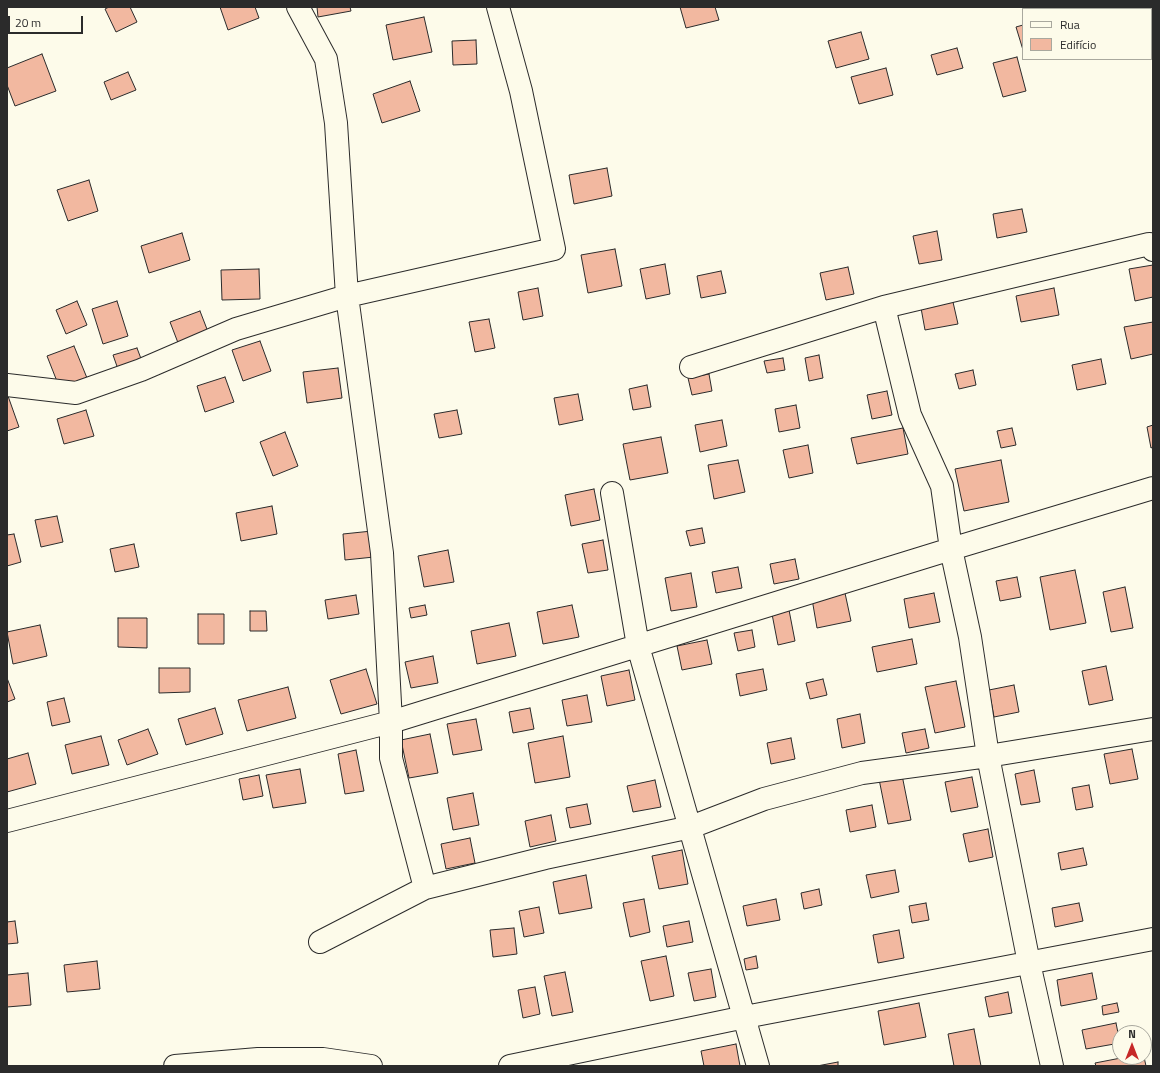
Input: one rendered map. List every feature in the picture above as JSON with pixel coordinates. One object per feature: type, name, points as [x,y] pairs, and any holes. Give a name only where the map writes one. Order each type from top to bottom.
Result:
[{"type":"street","points":[[298,7],[326,59],[336,123],[347,296],[382,553],[391,722],[391,758],[425,888]]},
{"type":"street","points":[[7,385],[76,393],[140,370],[236,329],[347,296],[554,249],[521,91],[498,7]]},
{"type":"street","points":[[690,368],[884,307],[1149,244],[1153,250]]},
{"type":"street","points":[[884,307],[910,415],[942,486],[951,549],[970,637],[988,756],[1052,1066]]},
{"type":"street","points":[[7,821],[391,722],[1153,488]]},
{"type":"street","points":[[612,493],[638,646],[758,1066]]},
{"type":"street","points":[[320,942],[425,888],[545,858],[690,827],[764,799],[862,773],[988,756],[1153,729]]},
{"type":"street","points":[[510,1066],[745,1017],[1153,939]]},
{"type":"street","points":[[175,1066],[258,1059],[323,1059],[371,1066]]},
{"type":"building","points":[[109,7],[130,7],[137,22],[116,32],[105,9]]},
{"type":"building","points":[[220,7],[255,7],[259,18],[228,30]]},
{"type":"building","points":[[317,7],[350,7],[351,11],[318,17]]},
{"type":"building","points":[[680,7],[715,7],[719,20],[686,28]]},
{"type":"building","points":[[1098,7],[1128,7],[1123,8]]},
{"type":"building","points":[[424,17],[432,52],[393,60],[386,25]]},
{"type":"building","points":[[1022,25],[1022,47],[1016,27]]},
{"type":"building","points":[[861,32],[869,59],[836,68],[828,41]]},
{"type":"building","points":[[476,40],[477,64],[453,65],[452,41]]},
{"type":"building","points":[[957,48],[963,68],[937,75],[931,55]]},
{"type":"building","points":[[42,54],[56,91],[15,106],[7,85],[7,68]]},
{"type":"building","points":[[1017,57],[1026,91],[1003,97],[993,63]]},
{"type":"building","points":[[886,68],[893,95],[859,104],[851,77]]},
{"type":"building","points":[[128,72],[136,90],[111,100],[104,82]]},
{"type":"building","points":[[410,81],[420,111],[382,123],[373,94]]},
{"type":"building","points":[[607,168],[612,196],[574,204],[569,175]]},
{"type":"building","points":[[89,180],[98,211],[68,221],[57,190]]},
{"type":"building","points":[[1022,209],[1027,232],[997,238],[993,214]]},
{"type":"building","points":[[937,231],[942,260],[919,264],[913,236]]},
{"type":"building","points":[[182,233],[190,260],[149,273],[141,246]]},
{"type":"building","points":[[615,249],[622,286],[588,293],[581,255]]},
{"type":"building","points":[[665,264],[670,294],[646,299],[640,269]]},
{"type":"building","points":[[1153,265],[1153,297],[1135,301],[1129,269]]},
{"type":"building","points":[[848,267],[854,294],[826,300],[820,273]]},
{"type":"building","points":[[259,269],[260,299],[222,300],[221,270]]},
{"type":"building","points":[[721,271],[726,293],[701,298],[697,276]]},
{"type":"building","points":[[538,288],[543,316],[523,320],[518,292]]},
{"type":"building","points":[[1054,288],[1059,315],[1021,322],[1016,296]]},
{"type":"building","points":[[77,301],[87,325],[66,334],[56,310]]},
{"type":"building","points":[[117,301],[128,336],[103,344],[92,309]]},
{"type":"building","points":[[953,302],[958,324],[925,330],[921,308]]},
{"type":"building","points":[[200,311],[210,337],[180,348],[170,322]]},
{"type":"building","points":[[489,319],[495,348],[475,352],[469,322]]},
{"type":"building","points":[[1153,322],[1153,354],[1131,359],[1124,327]]},
{"type":"building","points":[[260,341],[271,371],[243,381],[232,350]]},
{"type":"building","points":[[74,346],[87,378],[60,389],[47,356]]},
{"type":"building","points":[[137,348],[143,364],[119,372],[113,355]]},
{"type":"building","points":[[819,355],[823,378],[809,381],[805,358]]},
{"type":"building","points":[[783,358],[785,370],[767,373],[764,361]]},
{"type":"building","points":[[1101,359],[1106,384],[1077,390],[1072,365]]},
{"type":"building","points":[[338,368],[342,398],[307,403],[303,372]]},
{"type":"building","points":[[973,370],[976,385],[959,389],[955,374]]},
{"type":"building","points":[[709,374],[712,391],[692,395],[688,378]]},
{"type":"building","points":[[225,377],[234,402],[205,412],[197,386]]},
{"type":"building","points":[[647,385],[651,407],[633,410],[629,389]]},
{"type":"building","points":[[887,391],[892,415],[872,419],[867,395]]},
{"type":"building","points":[[578,394],[583,420],[559,425],[554,398]]},
{"type":"building","points":[[7,396],[19,427],[7,431]]},
{"type":"building","points":[[796,405],[800,428],[779,432],[775,409]]},
{"type":"building","points":[[86,410],[94,436],[64,444],[57,419]]},
{"type":"building","points":[[457,410],[462,434],[439,438],[434,414]]},
{"type":"building","points":[[722,420],[727,446],[700,452],[695,425]]},
{"type":"building","points":[[1153,425],[1153,447],[1151,448],[1147,427]]},
{"type":"building","points":[[903,428],[908,454],[857,464],[851,438]]},
{"type":"building","points":[[1012,428],[1016,445],[1001,448],[997,431]]},
{"type":"building","points":[[285,432],[298,466],[273,476],[260,442]]},
{"type":"building","points":[[661,437],[668,473],[630,480],[623,444]]},
{"type":"building","points":[[808,445],[813,473],[789,478],[783,450]]},
{"type":"building","points":[[738,460],[745,492],[714,499],[708,465]]},
{"type":"building","points":[[1001,460],[1009,502],[964,511],[955,469]]},
{"type":"building","points":[[594,489],[600,520],[571,526],[565,495]]},
{"type":"building","points":[[272,506],[277,534],[241,541],[236,513]]},
{"type":"building","points":[[57,516],[63,542],[41,547],[35,520]]},
{"type":"building","points":[[702,528],[705,543],[690,546],[686,531]]},
{"type":"building","points":[[372,531],[374,557],[345,560],[343,534]]},
{"type":"building","points":[[14,534],[21,562],[7,566],[7,535]]},
{"type":"building","points":[[603,540],[608,570],[588,573],[582,544]]},
{"type":"building","points":[[134,544],[139,567],[115,572],[110,549]]},
{"type":"building","points":[[448,550],[454,582],[424,587],[418,556]]},
{"type":"building","points":[[795,559],[799,579],[774,584],[770,564]]},
{"type":"building","points":[[738,567],[742,588],[716,593],[712,572]]},
{"type":"building","points":[[1075,570],[1086,623],[1050,630],[1040,577]]},
{"type":"building","points":[[691,573],[697,607],[671,611],[665,578]]},
{"type":"building","points":[[1017,577],[1021,597],[1000,601],[996,581]]},
{"type":"building","points":[[1125,587],[1133,628],[1111,632],[1103,592]]},
{"type":"building","points":[[845,593],[851,621],[817,628],[812,599]]},
{"type":"building","points":[[934,593],[940,622],[909,628],[904,599]]},
{"type":"building","points":[[356,595],[359,614],[328,619],[325,600]]},
{"type":"building","points":[[425,605],[427,615],[411,618],[409,608]]},
{"type":"building","points":[[572,605],[579,637],[543,644],[537,612]]},
{"type":"building","points":[[789,610],[795,641],[778,645],[772,614]]},
{"type":"building","points":[[250,611],[266,611],[267,631],[250,631]]},
{"type":"building","points":[[198,614],[224,614],[224,644],[198,644]]},
{"type":"building","points":[[118,618],[147,618],[147,648],[118,647]]},
{"type":"building","points":[[509,623],[516,656],[477,664],[471,631]]},
{"type":"building","points":[[40,625],[47,656],[13,664],[7,632]]},
{"type":"building","points":[[752,630],[755,647],[738,651],[734,633]]},
{"type":"building","points":[[912,639],[917,664],[877,672],[872,647]]},
{"type":"building","points":[[707,640],[712,664],[682,670],[677,646]]},
{"type":"building","points":[[433,656],[438,683],[411,688],[405,662]]},
{"type":"building","points":[[1106,666],[1113,700],[1089,705],[1082,671]]},
{"type":"building","points":[[159,668],[190,668],[190,692],[159,693]]},
{"type":"building","points":[[366,669],[377,704],[341,714],[330,680]]},
{"type":"building","points":[[763,669],[767,690],[740,696],[736,674]]},
{"type":"building","points":[[629,670],[635,700],[607,706],[601,676]]},
{"type":"building","points":[[7,678],[15,699],[7,702]]},
{"type":"building","points":[[823,679],[827,695],[810,699],[806,683]]},
{"type":"building","points":[[956,681],[965,727],[935,733],[925,687]]},
{"type":"building","points":[[1014,685],[1019,712],[994,717],[989,690]]},
{"type":"building","points":[[288,687],[296,718],[247,731],[238,700]]},
{"type":"building","points":[[587,695],[592,722],[567,726],[562,700]]},
{"type":"building","points":[[64,698],[70,722],[52,726],[47,702]]},
{"type":"building","points":[[215,708],[223,734],[186,745],[178,719]]},
{"type":"building","points":[[530,708],[534,729],[513,733],[509,712]]},
{"type":"building","points":[[860,714],[865,743],[842,748],[837,719]]},
{"type":"building","points":[[476,719],[482,750],[453,755],[447,724]]},
{"type":"building","points":[[148,729],[158,754],[127,765],[118,740]]},
{"type":"building","points":[[925,729],[929,748],[906,753],[902,733]]},
{"type":"building","points":[[430,734],[438,773],[409,778],[401,740]]},
{"type":"building","points":[[101,736],[109,765],[72,774],[65,745]]},
{"type":"building","points":[[563,736],[570,777],[535,783],[528,743]]},
{"type":"building","points":[[791,738],[795,759],[771,764],[767,743]]},
{"type":"building","points":[[1132,749],[1138,779],[1110,784],[1104,754]]},
{"type":"building","points":[[356,750],[364,791],[345,794],[338,754]]},
{"type":"building","points":[[28,753],[36,784],[7,792],[7,759]]},
{"type":"building","points":[[300,769],[306,803],[273,808],[266,775]]},
{"type":"building","points":[[1034,770],[1040,802],[1021,805],[1015,774]]},
{"type":"building","points":[[259,775],[263,796],[243,800],[239,779]]},
{"type":"building","points":[[902,775],[911,820],[888,824],[879,779]]},
{"type":"building","points":[[972,777],[978,807],[951,812],[945,782]]},
{"type":"building","points":[[655,780],[661,807],[633,812],[627,786]]},
{"type":"building","points":[[1089,785],[1093,807],[1076,810],[1072,788]]},
{"type":"building","points":[[473,793],[479,825],[453,830],[447,798]]},
{"type":"building","points":[[587,804],[591,824],[570,828],[566,808]]},
{"type":"building","points":[[872,805],[876,827],[850,832],[846,810]]},
{"type":"building","points":[[551,815],[556,841],[530,847],[525,821]]},
{"type":"building","points":[[988,829],[993,857],[969,862],[963,834]]},
{"type":"building","points":[[470,838],[475,863],[446,869],[441,844]]},
{"type":"building","points":[[1083,848],[1087,865],[1061,870],[1058,853]]},
{"type":"building","points":[[682,850],[688,884],[659,889],[652,856]]},
{"type":"building","points":[[895,870],[899,892],[871,898],[866,875]]},
{"type":"building","points":[[586,875],[592,908],[559,914],[553,882]]},
{"type":"building","points":[[819,889],[822,905],[804,909],[801,893]]},
{"type":"building","points":[[644,899],[650,932],[630,937],[623,903]]},
{"type":"building","points":[[776,899],[780,920],[747,926],[743,906]]},
{"type":"building","points":[[926,903],[929,920],[912,923],[909,906]]},
{"type":"building","points":[[1079,903],[1083,921],[1055,927],[1052,908]]},
{"type":"building","points":[[539,907],[544,933],[524,937],[519,911]]},
{"type":"building","points":[[15,921],[18,943],[7,944],[7,922]]},
{"type":"building","points":[[689,921],[693,942],[667,947],[663,926]]},
{"type":"building","points":[[514,928],[517,954],[493,957],[490,930]]},
{"type":"building","points":[[899,930],[904,958],[878,963],[873,935]]},
{"type":"building","points":[[666,956],[674,996],[650,1001],[641,961]]},
{"type":"building","points":[[756,956],[758,968],[746,970],[744,959]]},
{"type":"building","points":[[97,961],[100,989],[67,992],[64,965]]},
{"type":"building","points":[[711,969],[716,997],[694,1001],[688,973]]},
{"type":"building","points":[[565,972],[573,1012],[552,1016],[544,976]]},
{"type":"building","points":[[28,973],[31,1005],[7,1007],[7,975]]},
{"type":"building","points":[[1092,973],[1097,999],[1061,1006],[1057,980]]},
{"type":"building","points":[[535,987],[540,1014],[523,1018],[518,990]]},
{"type":"building","points":[[1008,992],[1012,1013],[989,1017],[985,997]]},
{"type":"building","points":[[919,1003],[926,1037],[884,1045],[878,1011]]},
{"type":"building","points":[[1117,1003],[1119,1012],[1103,1015],[1102,1006]]},
{"type":"building","points":[[1116,1023],[1116,1025],[1112,1025],[1112,1044],[1086,1049],[1082,1030]]},
{"type":"building","points":[[974,1029],[981,1066],[954,1066],[948,1034]]},
{"type":"building","points":[[736,1044],[740,1066],[704,1066],[701,1051]]},
{"type":"building","points":[[1112,1060],[1112,1065],[1146,1066],[1096,1066],[1095,1063]]},
{"type":"building","points":[[838,1062],[838,1066],[817,1066]]}]
